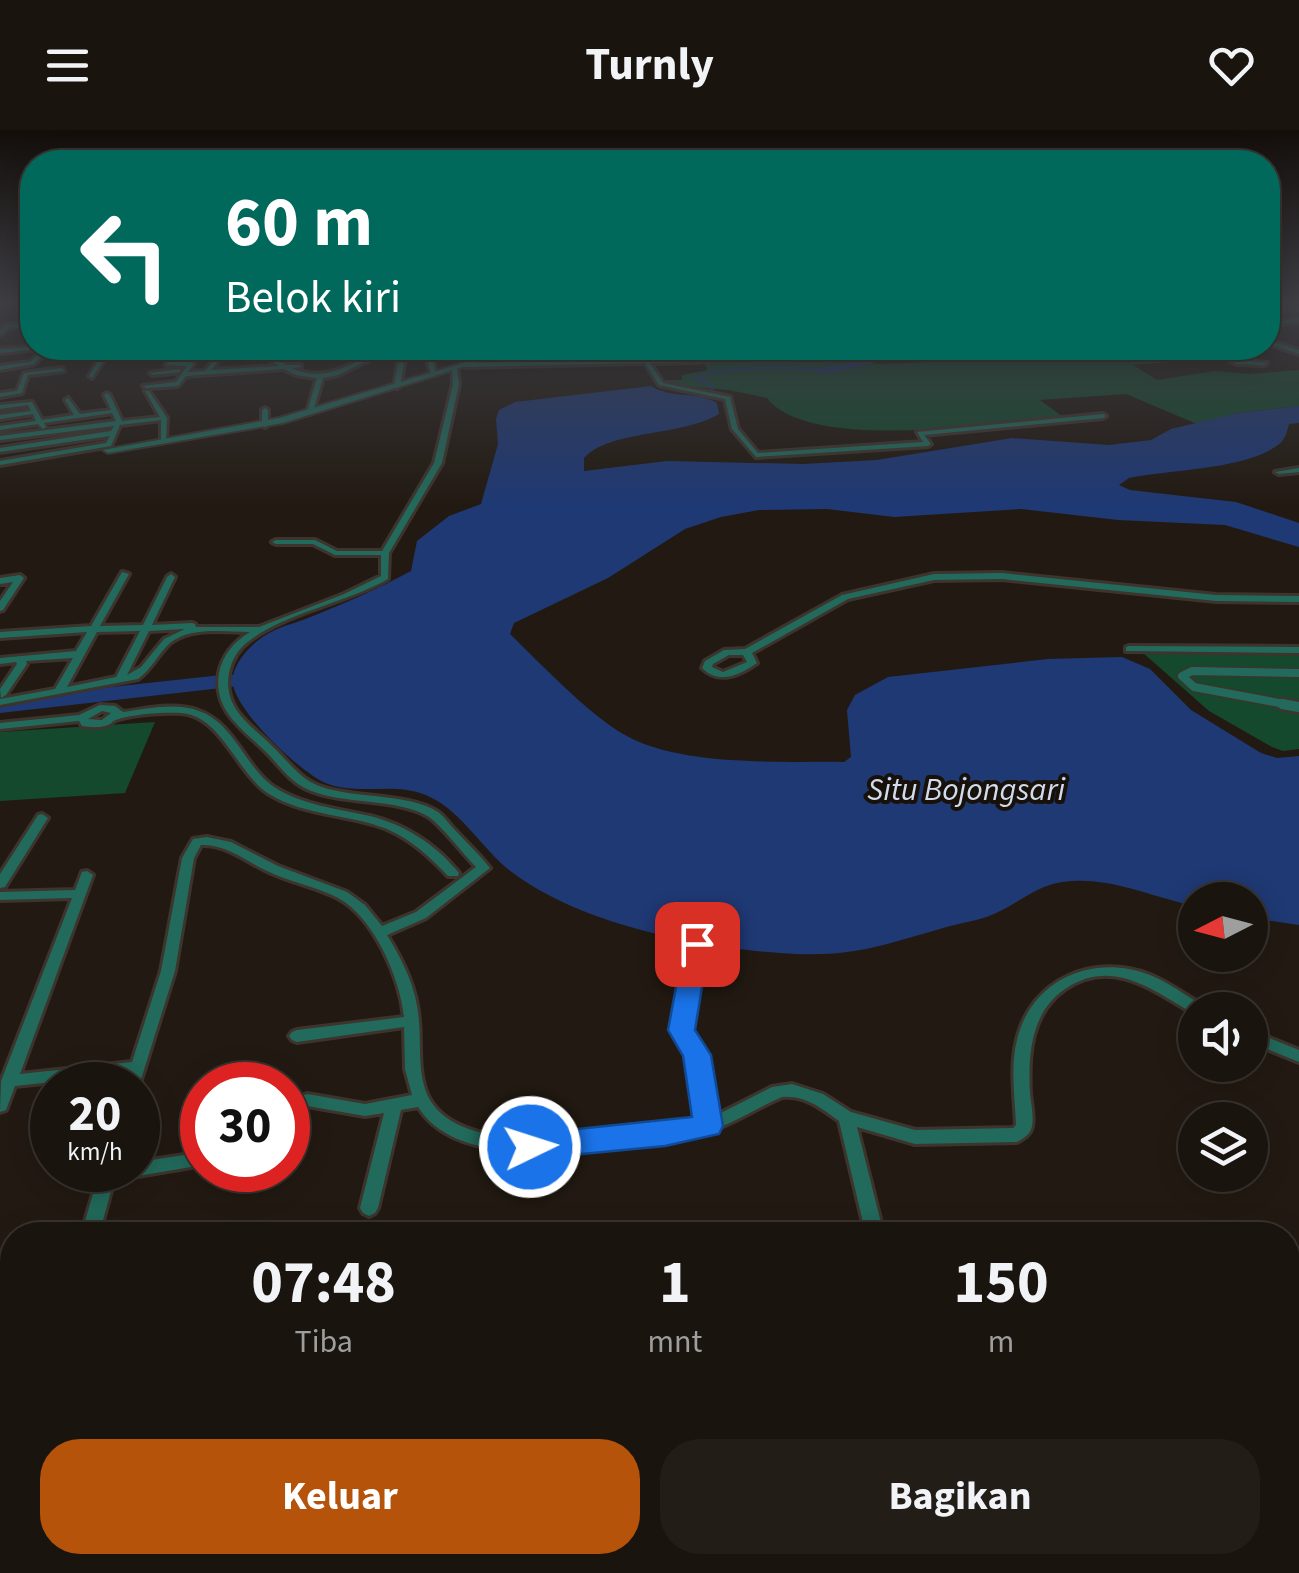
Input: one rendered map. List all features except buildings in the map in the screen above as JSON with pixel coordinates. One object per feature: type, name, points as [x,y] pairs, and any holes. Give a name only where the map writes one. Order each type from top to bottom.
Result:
[{"type":"street","points":[[0,395],[20,392],[26,374],[63,370]]},
{"type":"street","points":[[92,376],[95,370]]},
{"type":"street","points":[[149,382],[178,384],[187,370]]},
{"type":"street","points":[[149,382],[185,374],[247,370]]},
{"type":"street","points":[[288,370],[296,376],[347,370]]},
{"type":"street","points":[[397,386],[401,370]]},
{"type":"street","points":[[0,464],[265,425],[448,370]]},
{"type":"street","points":[[0,699],[134,677],[148,669],[167,642],[192,632],[259,629],[331,604],[384,577],[386,553],[438,463],[459,370]]},
{"type":"street","points":[[652,370],[661,384],[728,398],[736,429],[756,455],[928,444],[919,433],[1102,416]]},
{"type":"street","points":[[310,412],[321,374]]},
{"type":"street","points":[[149,382],[164,418],[164,441]]},
{"type":"street","points":[[0,464],[106,446],[119,421],[107,396]]},
{"type":"street","points":[[68,400],[78,416]]},
{"type":"street","points":[[0,407],[30,404],[48,443]]},
{"type":"street","points":[[265,410],[265,425]]},
{"type":"street","points":[[0,428],[115,411]]},
{"type":"street","points":[[0,417],[34,412]]},
{"type":"street","points":[[0,438],[164,418]]},
{"type":"street","points":[[0,450],[114,433]]},
{"type":"street","points":[[1278,472],[1299,470]]},
{"type":"street","points":[[276,542],[315,542],[335,553],[386,553]]},
{"type":"street","points":[[60,689],[125,574]]},
{"type":"street","points":[[121,677],[171,576]]},
{"type":"street","points":[[747,652],[845,598],[934,577],[1002,576],[1216,598],[1299,599]]},
{"type":"street","points":[[0,581],[20,578],[0,608]]},
{"type":"street","points":[[0,634],[274,624]]},
{"type":"street","points":[[259,629],[230,655],[222,690],[236,716],[280,758],[290,774],[310,787],[393,800],[424,810],[434,815],[484,868],[421,915],[379,934]]},
{"type":"street","points":[[1129,649],[1299,650]]},
{"type":"street","points":[[0,661],[80,654]]},
{"type":"street","points":[[0,699],[22,664],[20,658]]},
{"type":"street","points":[[1299,673],[1192,671],[1182,676],[1194,687],[1299,707]]},
{"type":"street","points":[[0,726],[82,718],[90,711],[106,708],[114,709],[117,716],[186,710],[200,715],[258,781],[281,796],[396,826],[418,839],[453,873]]},
{"type":"street","points":[[1,881],[42,818]]},
{"type":"street","points":[[138,1062],[168,971],[186,869],[197,842],[220,841],[299,882],[350,900],[379,934],[404,986],[412,1020],[414,1076],[420,1100],[427,1110],[454,1128],[511,1146],[574,1144],[708,1126],[781,1090],[818,1099],[846,1117],[915,1137],[992,1137],[1021,1132],[1026,1034],[1054,989],[1081,973],[1100,971],[1141,977],[1178,998]]},
{"type":"street","points":[[0,1106],[8,1072],[87,876]]},
{"type":"street","points":[[0,896],[80,894]]},
{"type":"street","points":[[697,944],[682,1030],[697,1055],[708,1126]]},
{"type":"street","points":[[297,1036],[412,1020]]},
{"type":"street","points":[[1268,1043],[1299,1056]]},
{"type":"street","points":[[310,1101],[365,1110],[393,1108],[420,1100]]},
{"type":"street","points":[[369,1208],[393,1108]]},
{"type":"street","points":[[846,1117],[872,1222]]},
{"type":"street","points":[[94,1222],[102,1192]]},
{"type":"green space","points":[[706,370],[1142,370],[1157,380],[1215,371],[1249,374],[1299,370],[1299,406],[1238,413],[1197,424],[1126,394],[1040,400],[1063,417],[951,428],[861,430],[822,425],[789,415],[767,398],[669,385],[666,380],[682,380],[682,375]]},
{"type":"green space","points":[[1142,652],[1299,653],[1299,749],[1283,751],[1272,747],[1209,711]]},
{"type":"green space","points":[[155,722],[125,793],[0,801],[0,732]]},
{"type":"water","name":"Situ Bojongsari","points":[[651,386],[717,403],[719,414],[703,421],[629,437],[596,449],[584,458],[584,471],[667,461],[803,464],[877,460],[1012,438],[1109,445],[1151,440],[1171,429],[1238,413],[1299,406],[1299,423],[1289,424],[1282,441],[1264,453],[1227,464],[1129,478],[1119,485],[1130,490],[1236,502],[1299,523],[1299,547],[1225,525],[1118,520],[1021,509],[894,517],[827,509],[759,510],[685,529],[608,578],[514,623],[510,634],[581,702],[625,735],[674,753],[762,761],[844,762],[851,757],[847,710],[855,695],[888,677],[1048,659],[1122,657],[1150,669],[1191,710],[1261,753],[1277,758],[1299,756],[1299,925],[1268,921],[1268,882],[1178,882],[1178,901],[1113,884],[1079,881],[1044,887],[982,918],[881,946],[805,954],[711,945],[602,918],[537,889],[509,870],[453,812],[432,798],[407,790],[341,787],[316,778],[268,737],[241,703],[234,687],[235,668],[254,644],[273,631],[411,571],[417,541],[449,516],[481,504],[498,444],[499,410],[515,402]]},
{"type":"waterway","points":[[700,396],[712,390],[711,385],[694,378],[729,370]]},
{"type":"waterway","points":[[0,706],[231,681]]},
{"type":"route","points":[[530,1147],[708,1126],[697,1055],[692,1042],[682,1033],[697,944]]}]
